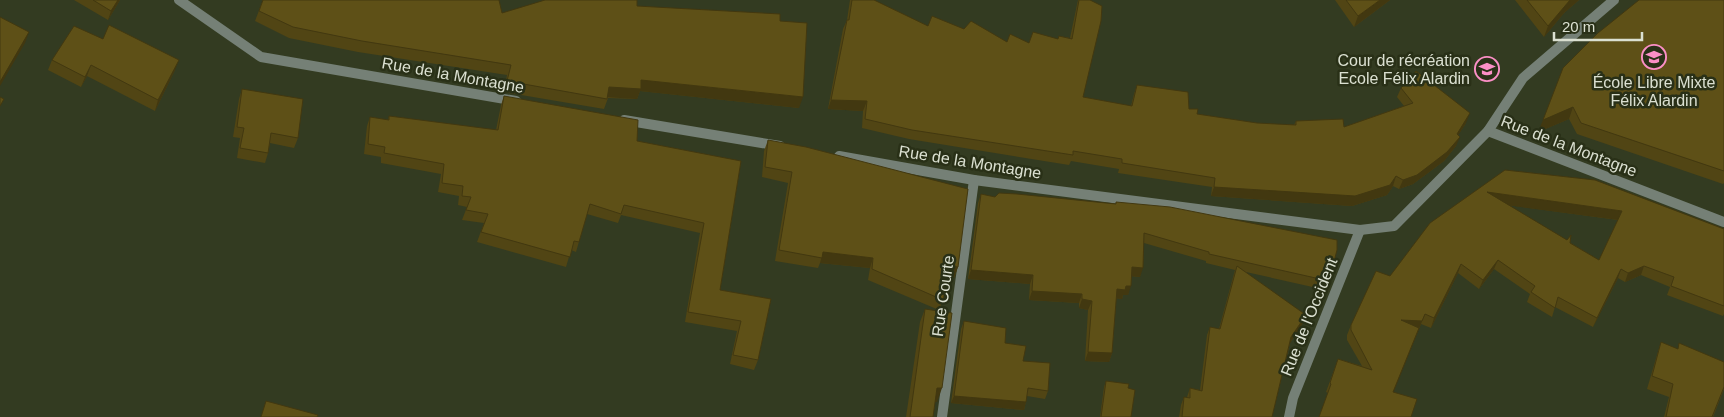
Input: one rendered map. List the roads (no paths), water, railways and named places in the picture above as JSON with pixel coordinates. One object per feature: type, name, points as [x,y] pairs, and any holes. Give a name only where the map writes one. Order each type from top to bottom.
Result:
[{"type":"street","name":"Rue de la Montagne","points":[[179,0],[261,57],[525,103]]},
{"type":"street","points":[[1488,130],[1523,78],[1614,0]]},
{"type":"street","points":[[613,118],[789,148]]},
{"type":"street","name":"Rue de la Montagne","points":[[828,154],[974,180],[1360,230],[1394,226],[1488,130],[1724,222]]},
{"type":"street","name":"Rue Courte","points":[[942,417],[974,180]]},
{"type":"street","name":"Rue de l'Occident","points":[[1289,417],[1296,390],[1360,230]]},
{"type":"place","name":"École Libre Mixte Félix Alardin","points":[[1654,57]]},
{"type":"place","name":"Cour de récréation Ecole Félix Alardin","points":[[1487,69]]}]
